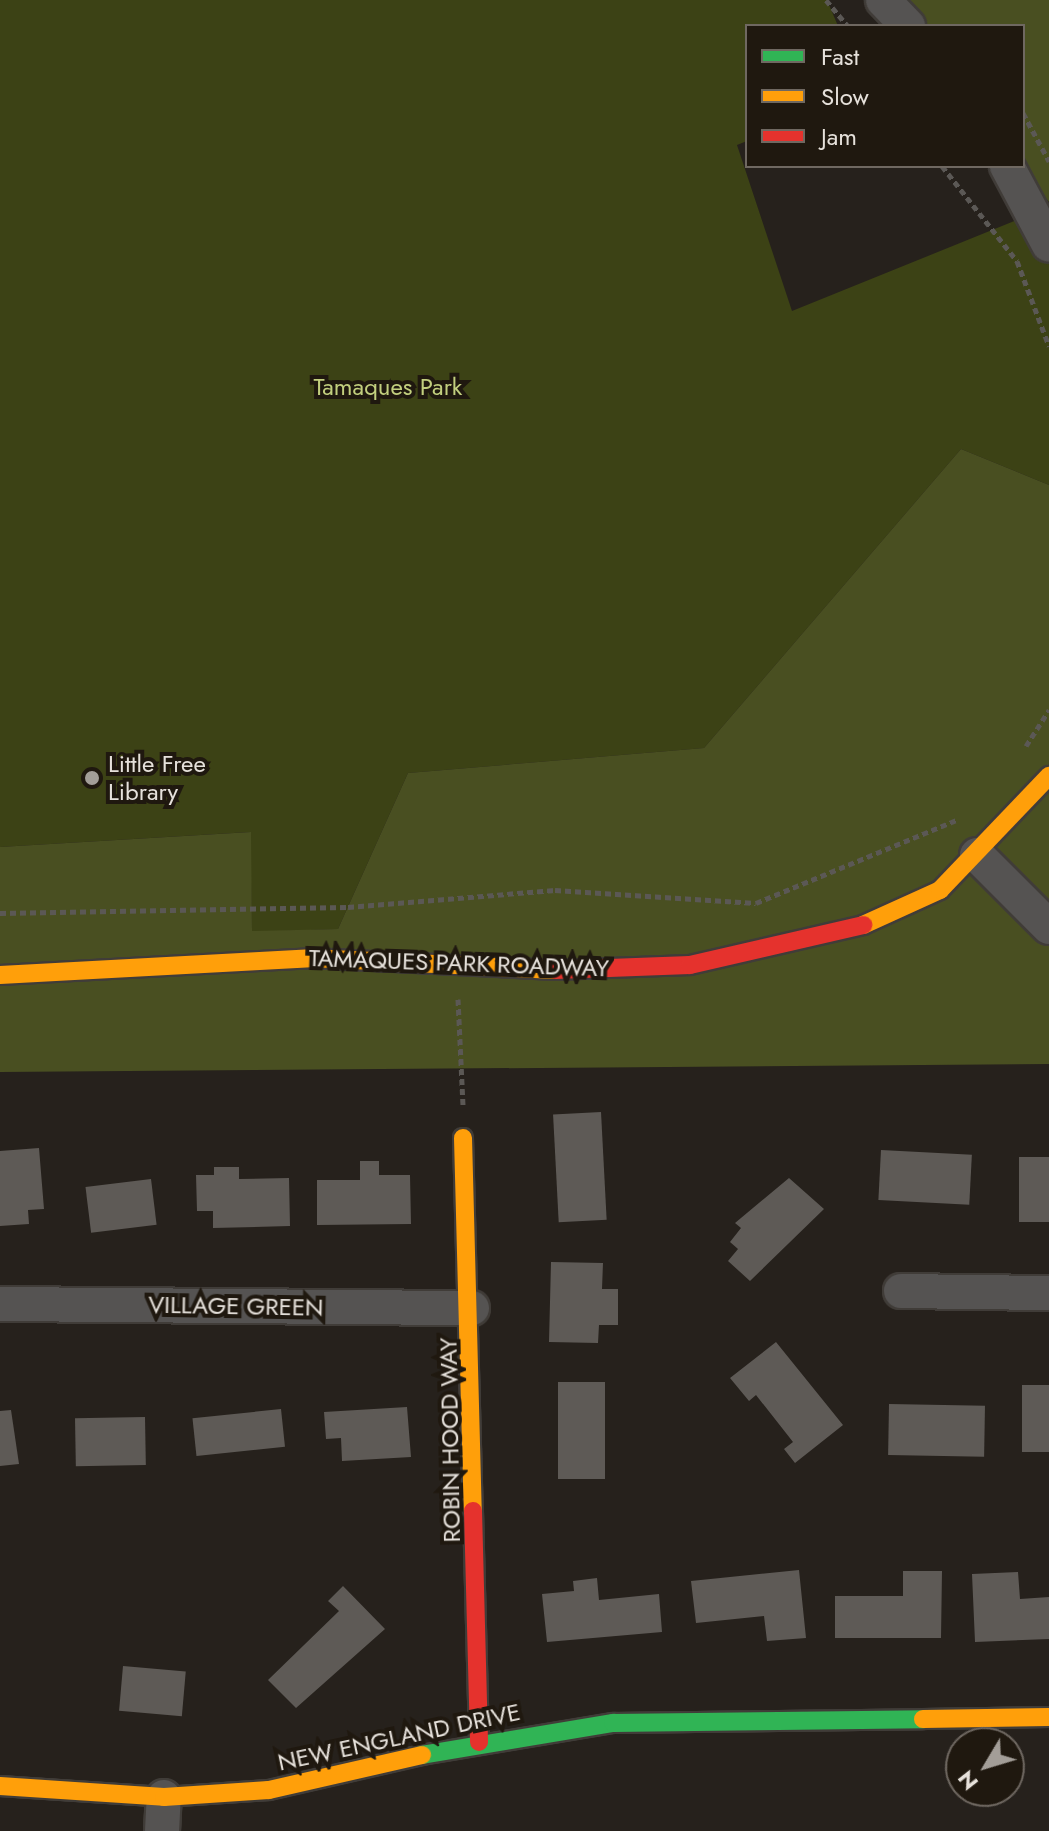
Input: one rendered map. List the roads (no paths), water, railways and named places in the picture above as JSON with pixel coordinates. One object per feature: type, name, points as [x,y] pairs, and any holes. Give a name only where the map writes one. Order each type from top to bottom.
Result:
[{"type":"street","points":[[883,0],[906,24]]},
{"type":"street","points":[[1008,168],[1049,245]]},
{"type":"street","name":"TAMAQUES PARK ROADWAY","points":[[0,975],[297,958],[456,967],[675,965],[779,950],[878,921],[940,890],[977,855],[1049,776]]},
{"type":"street","points":[[977,855],[1049,927]]},
{"type":"street","name":"ROBIN HOOD WAY","points":[[463,1138],[472,1308],[479,1742]]},
{"type":"street","points":[[901,1291],[1049,1293]]},
{"type":"street","name":"VILLAGE GREEN","points":[[0,1304],[472,1308]]},
{"type":"street","name":"NEW ENGLAND DRIVE","points":[[0,1786],[164,1797],[269,1790],[479,1742],[613,1723],[1049,1717]]},
{"type":"street","points":[[162,1831],[164,1797]]},
{"type":"place","name":"Little Free Library","points":[[92,778]]},
{"type":"park label","name":"Tamaques Park","points":[[388,387]]}]
